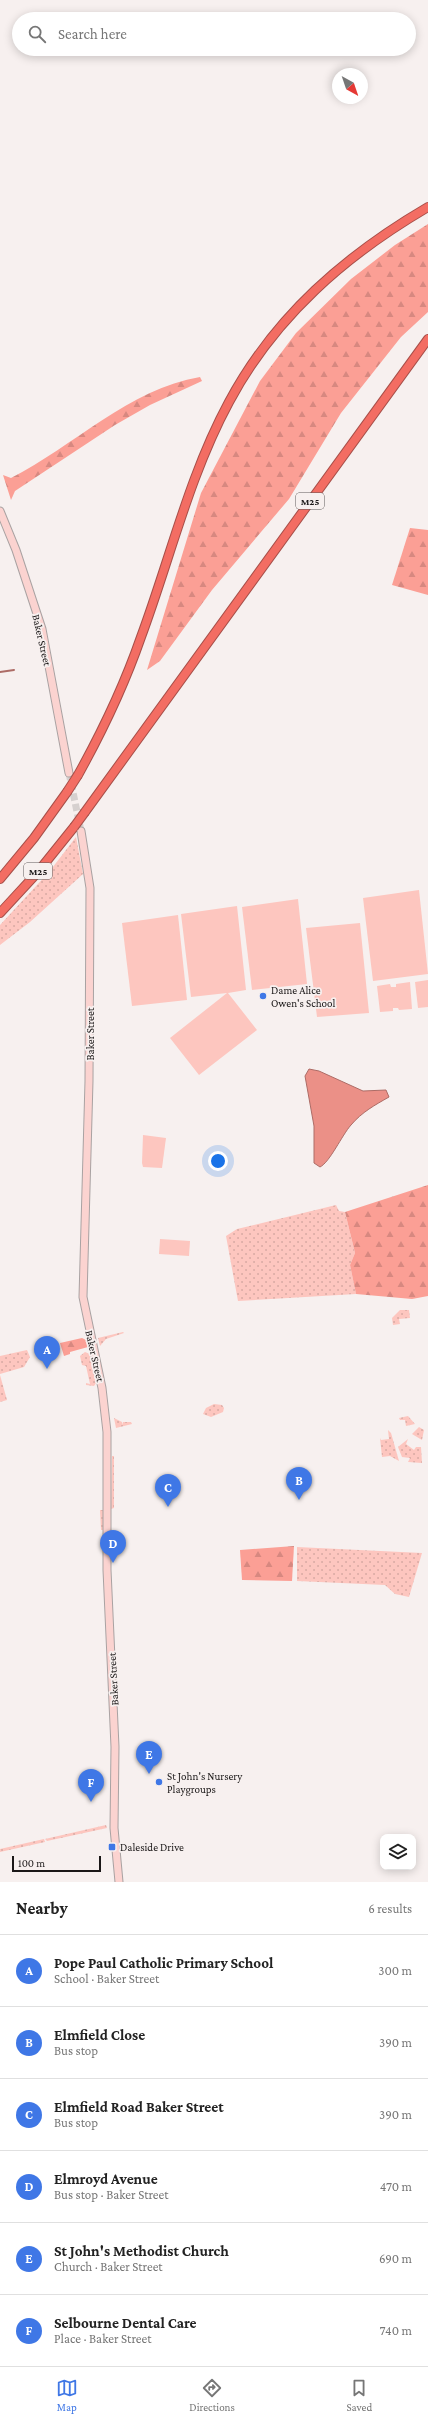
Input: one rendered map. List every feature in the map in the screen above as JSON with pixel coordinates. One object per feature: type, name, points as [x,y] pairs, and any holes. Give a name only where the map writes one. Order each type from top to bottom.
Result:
[{"type":"highway","name":"M25","points":[[0,879],[34,838],[78,775],[101,734],[129,672],[186,501],[229,401],[276,331],[325,279],[368,245],[428,207]]},
{"type":"highway","name":"M25","points":[[0,913],[77,829],[85,812],[428,339]]},
{"type":"street","name":"Baker Street","points":[[0,511],[16,550],[42,629],[69,773]]},
{"type":"street","name":"Baker Street","points":[[77,829],[90,888],[89,1088],[83,1297],[103,1394],[107,1432],[107,1570],[116,1747],[114,1828],[119,1882]]},
{"type":"shaded area","points":[[76,837],[83,874],[30,922],[0,945],[0,925],[49,872]]},
{"type":"shaded area","points":[[419,890],[428,974],[373,981],[363,898]]},
{"type":"shaded area","points":[[298,899],[307,984],[252,990],[242,907]]},
{"type":"shaded area","points":[[237,906],[246,990],[228,993],[257,1030],[199,1075],[170,1038],[227,993],[191,997],[181,914]]},
{"type":"shaded area","points":[[178,915],[187,1000],[132,1006],[122,923]]},
{"type":"shaded area","points":[[360,923],[369,1013],[317,1017],[306,928]]},
{"type":"shaded area","points":[[428,980],[428,1007],[418,1008],[415,982]]},
{"type":"shaded area","points":[[410,982],[412,1009],[399,1010],[398,1008],[393,1008],[393,1011],[380,1012],[377,986],[390,984],[391,987],[396,987],[396,984]]},
{"type":"shaded area","points":[[309,1069],[319,1071],[363,1091],[386,1090],[389,1097],[369,1109],[355,1120],[347,1129],[328,1160],[320,1167],[314,1163],[314,1126],[305,1076]]},
{"type":"shaded area","points":[[143,1135],[166,1138],[162,1168],[143,1167]]},
{"type":"shaded area","points":[[336,1205],[339,1211],[345,1212],[355,1253],[350,1265],[356,1294],[238,1301],[226,1236],[237,1229]]},
{"type":"shaded area","points":[[160,1239],[190,1241],[189,1256],[159,1254]]},
{"type":"shaded area","points":[[400,1310],[409,1310],[410,1318],[399,1319],[400,1324],[393,1325],[392,1318]]},
{"type":"shaded area","points":[[124,1333],[106,1339],[100,1346],[98,1338]]},
{"type":"shaded area","points":[[27,1350],[30,1357],[24,1367],[0,1374],[0,1356]]},
{"type":"shaded area","points":[[85,1352],[90,1354],[96,1383],[94,1386],[86,1385],[86,1383],[90,1384],[86,1366],[82,1365],[80,1356]]},
{"type":"shaded area","points":[[0,1375],[7,1400],[0,1402]]},
{"type":"shaded area","points":[[214,1404],[222,1405],[224,1408],[223,1412],[211,1417],[203,1414],[206,1408]]},
{"type":"shaded area","points":[[408,1416],[415,1424],[406,1426],[405,1420],[400,1420],[399,1418]]},
{"type":"shaded area","points":[[114,1418],[122,1422],[122,1425],[123,1422],[131,1422],[132,1424],[116,1428]]},
{"type":"shaded area","points":[[419,1427],[424,1430],[422,1440],[412,1434]]},
{"type":"shaded area","points":[[388,1430],[391,1433],[399,1461],[390,1456],[382,1457],[380,1438],[381,1440],[389,1439]]},
{"type":"shaded area","points":[[408,1439],[406,1444],[414,1450],[416,1447],[421,1447],[422,1463],[408,1462],[410,1458],[402,1457],[398,1447]]},
{"type":"shaded area","points":[[112,1456],[114,1456],[114,1508],[111,1509]]},
{"type":"shaded area","points":[[100,1510],[103,1510],[103,1530],[101,1530]]},
{"type":"shaded area","points":[[297,1547],[422,1553],[409,1597],[395,1594],[385,1585],[297,1581]]},
{"type":"shaded area","points":[[106,1825],[107,1828],[47,1841],[45,1839]]},
{"type":"shaded area","points":[[44,1839],[45,1842],[0,1852],[0,1849]]},
{"type":"green space","points":[[428,224],[428,312],[401,337],[341,413],[289,499],[212,590],[160,661],[147,670],[201,493],[260,381],[296,333],[351,279],[395,245]]},
{"type":"green space","points":[[200,377],[202,381],[150,405],[115,425],[15,491],[11,500],[3,475],[11,478],[34,465],[102,420],[149,393],[174,383]]},
{"type":"green space","points":[[410,528],[428,530],[428,595],[392,585]]},
{"type":"green space","points":[[428,1185],[428,1296],[412,1299],[356,1294],[350,1265],[355,1253],[345,1212]]},
{"type":"green space","points":[[82,1338],[86,1340],[88,1347],[70,1352],[70,1354],[64,1356],[60,1343]]},
{"type":"green space","points":[[294,1546],[292,1581],[242,1580],[240,1550]]},
{"type":"waterway","points":[[0,672],[14,670]]},
{"type":"tunnel","points":[[69,773],[81,831]]},
{"type":"place","name":"Dame Alice Owen's School","points":[[263,996]]},
{"type":"place","name":"Pope Paul Catholic Primary School","points":[[47,1369]]},
{"type":"place","name":"Elmfield Close","points":[[299,1500]]},
{"type":"place","name":"Elmfield Road Baker Street","points":[[168,1507]]},
{"type":"place","name":"Elmroyd Avenue","points":[[113,1563]]},
{"type":"place","name":"St John's Methodist Church","points":[[149,1774]]},
{"type":"place","name":"St John's Nursery Playgroups","points":[[159,1782]]},
{"type":"place","name":"Selbourne Dental Care","points":[[91,1802]]},
{"type":"place","name":"Daleside Drive","points":[[112,1847]]}]
